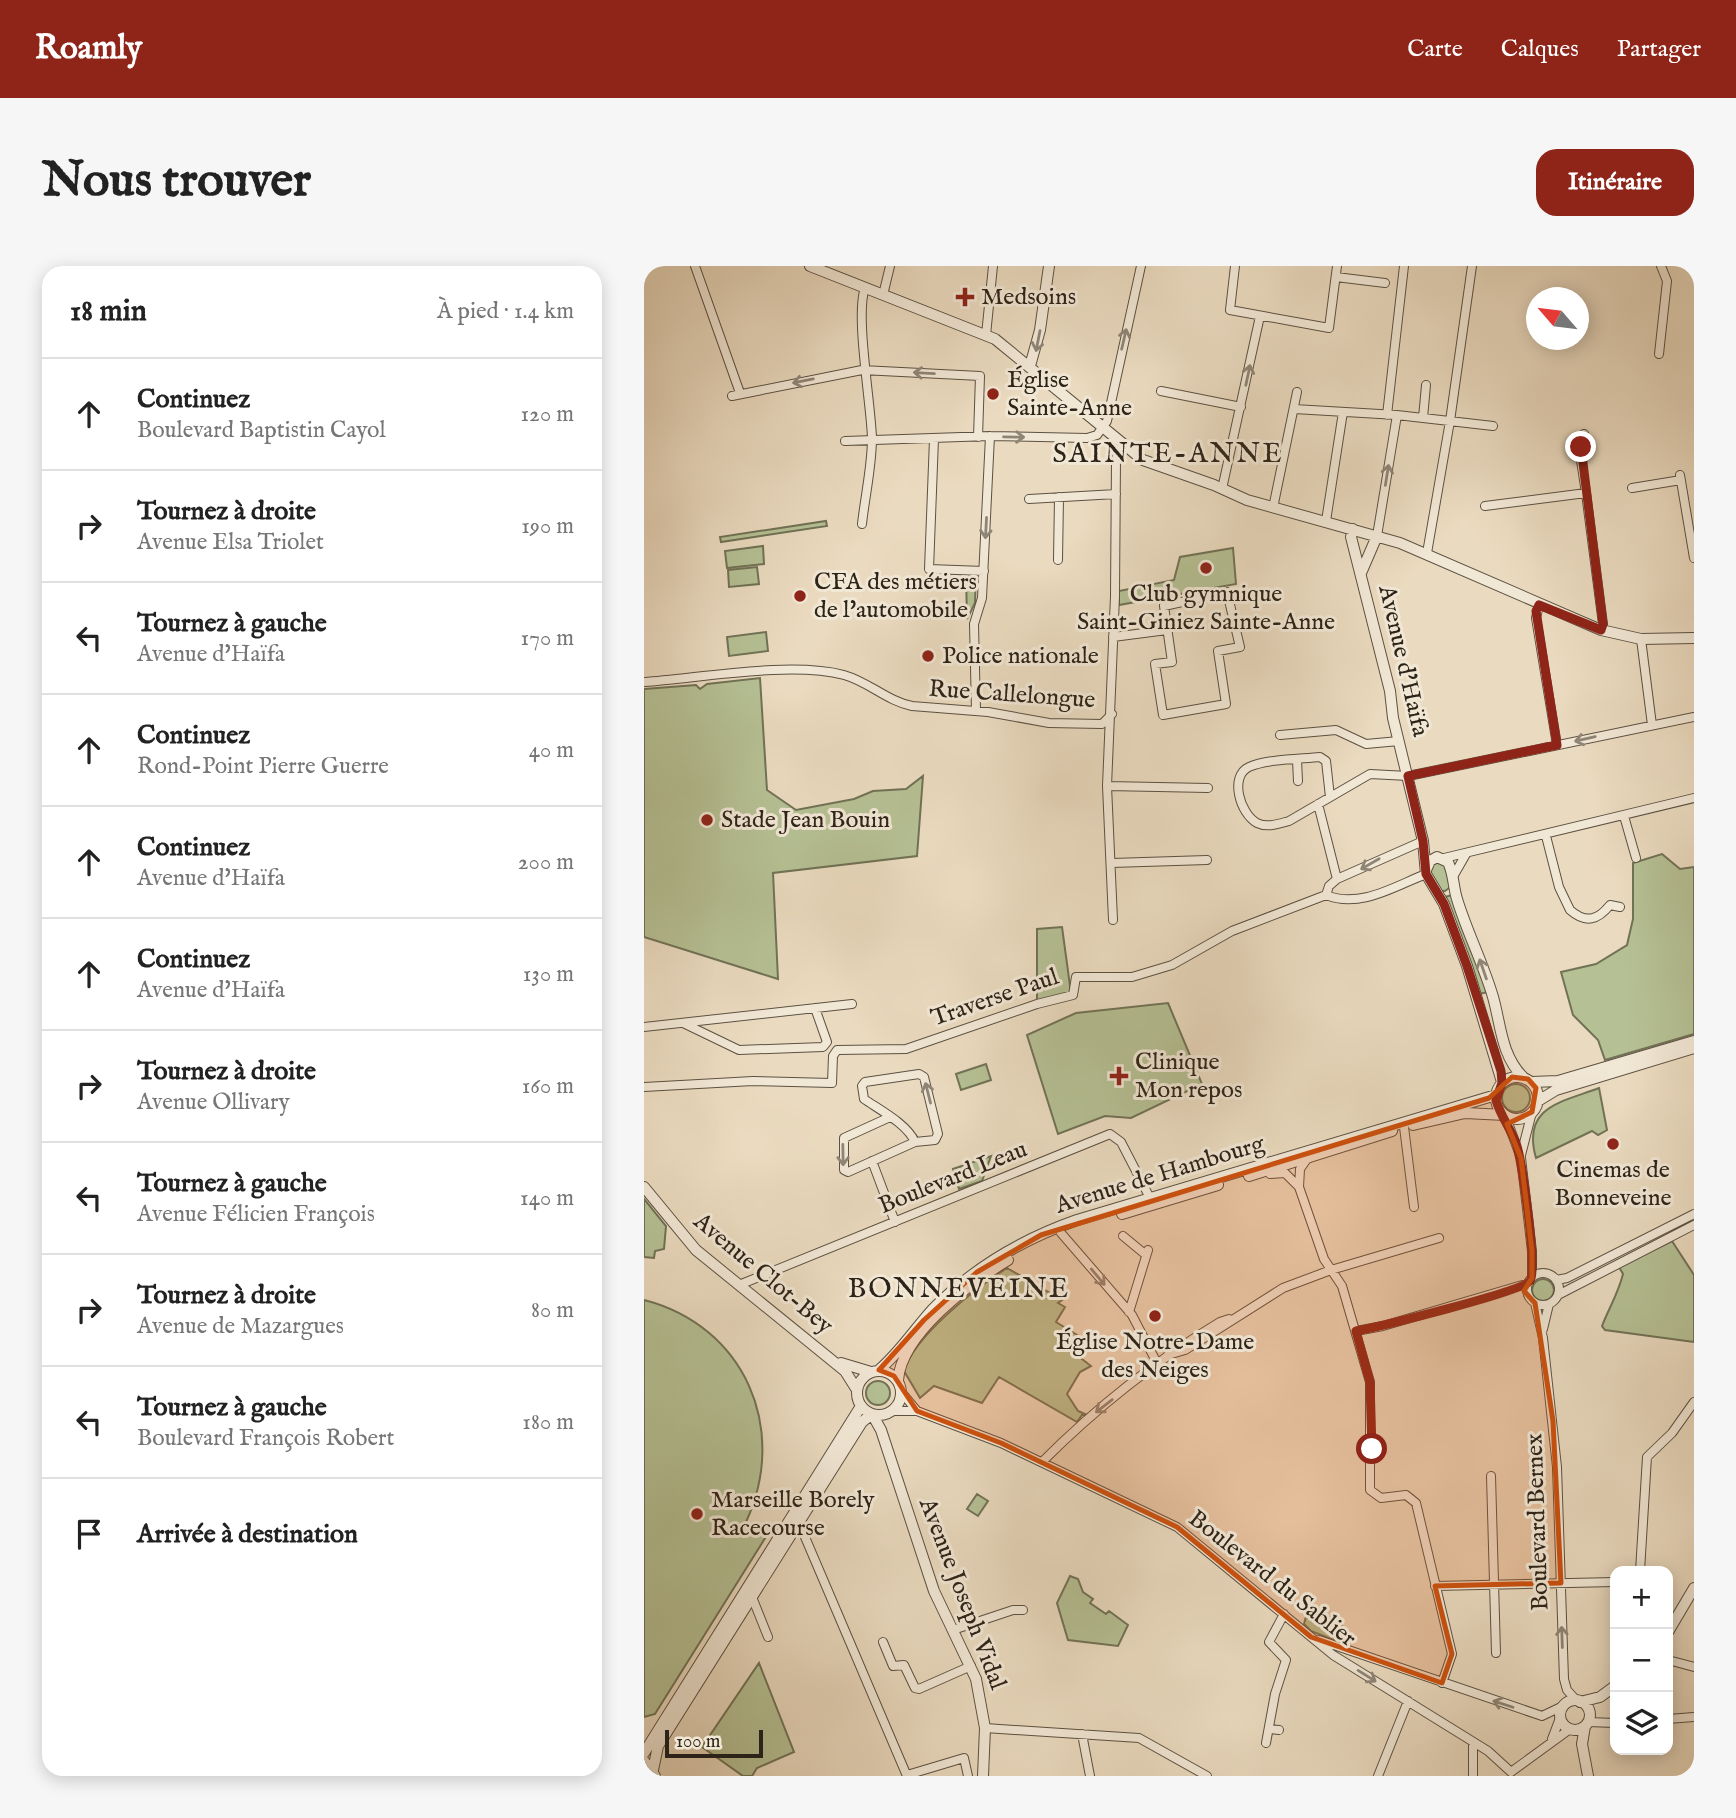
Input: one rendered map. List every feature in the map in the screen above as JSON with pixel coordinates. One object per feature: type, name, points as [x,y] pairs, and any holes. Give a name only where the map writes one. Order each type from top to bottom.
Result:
[{"type":"street","points":[[695,266],[736,394],[867,370],[980,376],[978,436]]},
{"type":"street","points":[[810,266],[986,335],[1008,347],[1143,460],[1273,508],[1326,521],[1427,553],[1539,605],[1601,630],[1641,639],[1694,638]]},
{"type":"street","points":[[883,295],[890,266]]},
{"type":"street","points":[[986,335],[993,266]]},
{"type":"street","points":[[1030,366],[1040,330],[1049,266]]},
{"type":"street","points":[[845,441],[978,436],[1087,438],[1097,435],[1103,429],[1141,266]]},
{"type":"street","points":[[1235,266],[1230,310],[1329,328],[1338,266]]},
{"type":"street","points":[[1377,536],[1392,415],[1404,266]]},
{"type":"street","points":[[1427,553],[1450,421],[1472,266]]},
{"type":"street","points":[[1659,354],[1667,281],[1661,266]]},
{"type":"street","points":[[1336,277],[1385,283]]},
{"type":"street","points":[[862,524],[872,440],[862,296],[865,288]]},
{"type":"street","points":[[1222,489],[1260,316]]},
{"type":"street","points":[[1423,418],[1426,385]]},
{"type":"street","points":[[1160,391],[1241,407]]},
{"type":"street","points":[[1273,508],[1297,393]]},
{"type":"street","points":[[1294,409],[1392,415],[1493,426]]},
{"type":"street","points":[[1326,521],[1343,412]]},
{"type":"street","points":[[1584,433],[1580,454],[1601,630]]},
{"type":"street","points":[[976,711],[974,624],[982,604],[990,436]]},
{"type":"street","points":[[934,439],[929,569],[984,571]]},
{"type":"street","name":"Rue Callelongue","points":[[644,682],[782,671],[828,673],[873,685],[900,704],[976,711],[1049,723],[1102,724],[1112,714],[1116,459],[1122,445]]},
{"type":"street","points":[[1632,488],[1680,477],[1694,558]]},
{"type":"street","points":[[1485,506],[1586,493]]},
{"type":"street","points":[[1029,499],[1116,494]]},
{"type":"street","points":[[1058,560],[1059,497]]},
{"type":"street","name":"Avenue d'Haïfa","points":[[1353,529],[1353,544],[1390,691],[1423,841],[1426,872]]},
{"type":"street","name":"Avenue d'Haïfa","points":[[1361,573],[1377,536]]},
{"type":"street","points":[[1353,544],[1360,548],[1372,547]]},
{"type":"street","points":[[1227,592],[1240,647],[1218,651],[1226,704],[1163,715],[1155,664],[1172,662],[1167,630],[1164,606],[1227,592]]},
{"type":"street","points":[[1539,605],[1536,618],[1557,745]]},
{"type":"street","points":[[1113,638],[1167,630]]},
{"type":"street","points":[[1641,639],[1652,726]]},
{"type":"street","points":[[1112,714],[1108,786],[1112,920]]},
{"type":"street","points":[[1330,797],[1324,758],[1247,767],[1239,782],[1241,801],[1254,821],[1268,825],[1289,821],[1370,774],[1408,776],[1694,717]]},
{"type":"street","points":[[1280,735],[1336,730],[1366,744],[1399,741]]},
{"type":"street","points":[[1297,760],[1298,781]]},
{"type":"street","points":[[1108,786],[1208,788]]},
{"type":"street","points":[[1502,1083],[1480,1006],[1438,894],[1432,888],[1426,872],[1430,861],[1546,836],[1694,798]]},
{"type":"street","points":[[1318,804],[1337,879]]},
{"type":"street","points":[[1624,816],[1636,858]]},
{"type":"street","points":[[1546,836],[1559,887],[1570,910],[1590,919],[1601,916],[1610,905],[1620,907]]},
{"type":"street","points":[[1426,872],[1368,898],[1344,900],[1326,895],[1329,886],[1337,879],[1423,841],[1442,858],[1454,875],[1455,888],[1494,1002],[1509,1061],[1528,1080],[1538,1101]]},
{"type":"street","points":[[1454,875],[1466,855]]},
{"type":"street","points":[[1111,863],[1208,860]]},
{"type":"street","points":[[1438,894],[1449,894],[1455,888]]},
{"type":"street","name":"Traverse Paul","points":[[644,1087],[753,1081],[832,1083],[833,1056],[836,1050],[906,1049],[1037,1004],[1073,995],[1076,977],[1132,977],[1172,965],[1233,931],[1326,895]]},
{"type":"street","points":[[1480,1006],[1494,1002]]},
{"type":"street","points":[[644,1027],[852,1004]]},
{"type":"street","points":[[683,1023],[739,1050],[823,1046],[827,1042],[814,1008]]},
{"type":"street","points":[[1532,1300],[1532,1251],[1521,1158],[1505,1115],[1498,1106],[1496,1095],[1502,1083],[1512,1077],[1558,1081],[1694,1041]]},
{"type":"street","points":[[1521,1158],[1532,1112],[1538,1101],[1556,1090],[1694,1048]]},
{"type":"street","points":[[890,1117],[842,1141],[844,1170],[848,1172],[915,1143],[935,1140],[938,1134],[924,1077],[919,1074],[865,1082],[862,1086],[864,1099],[890,1117],[912,1136],[915,1143]]},
{"type":"street","name":"Avenue de Hambourg","points":[[875,1371],[893,1358],[942,1301],[992,1261],[1060,1227],[1496,1095]]},
{"type":"street","points":[[1505,1115],[1522,1118],[1532,1112]]},
{"type":"street","name":"Avenue de Hambourg","points":[[898,1380],[900,1363],[909,1348],[957,1296],[1009,1259],[1061,1233],[1404,1127],[1465,1113],[1505,1115]]},
{"type":"street","points":[[1404,1127],[1414,1207]]},
{"type":"street","name":"Boulevard Leau","points":[[739,1285],[1110,1134],[1119,1139],[1150,1198]]},
{"type":"street","points":[[1299,1187],[1300,1169],[1307,1158]]},
{"type":"street","points":[[872,1160],[895,1222]]},
{"type":"street","points":[[1243,1178],[1281,1172],[1291,1177],[1299,1187],[1324,1259],[1342,1286],[1370,1382],[1370,1490],[1381,1498],[1406,1495],[1416,1503],[1452,1654],[1442,1683]]},
{"type":"street","name":"Avenue Clot-Bey","points":[[644,1187],[689,1244],[831,1359],[850,1377],[857,1390]]},
{"type":"street","points":[[1532,1251],[1546,1273],[1556,1280],[1567,1278],[1694,1214]]},
{"type":"street","points":[[1506,1290],[1549,1304],[1558,1295],[1694,1225]]},
{"type":"street","points":[[1061,1233],[1129,1312],[1157,1363]]},
{"type":"street","points":[[1123,1236],[1147,1253],[1129,1312]]},
{"type":"street","points":[[1042,1462],[1077,1426],[1157,1363],[1168,1355],[1185,1350],[1272,1293],[1331,1270],[1439,1238]]},
{"type":"street","points":[[1356,1331],[1383,1326],[1506,1290],[1546,1273]]},
{"type":"street","points":[[1556,1280],[1558,1295]]},
{"type":"street","name":"Boulevard Bernex","points":[[1532,1300],[1543,1338]]},
{"type":"street","name":"Boulevard Bernex","points":[[1549,1304],[1544,1316],[1543,1338],[1557,1467],[1563,1679],[1567,1690],[1579,1701]]},
{"type":"street","name":"Avenue Clot-Bey","points":[[831,1359],[875,1371]]},
{"type":"street","points":[[872,1414],[861,1406],[857,1390],[864,1376],[875,1371],[890,1373],[898,1380],[902,1393],[888,1413],[881,1430]]},
{"type":"street","name":"Boulevard du Sablier","points":[[902,1393],[917,1411]]},
{"type":"street","points":[[1640,1566],[1647,1457],[1672,1433],[1694,1402]]},
{"type":"street","points":[[644,1753],[861,1406]]},
{"type":"street","name":"Boulevard du Sablier","points":[[888,1413],[917,1411],[1001,1443],[1177,1527],[1333,1655],[1473,1742],[1511,1774]]},
{"type":"street","points":[[654,1773],[658,1746],[862,1422],[872,1414],[888,1413]]},
{"type":"street","name":"Avenue Joseph Vidal","points":[[872,1414],[881,1430],[930,1582],[971,1666],[985,1728],[982,1775]]},
{"type":"street","points":[[1491,1476],[1496,1653]]},
{"type":"street","points":[[799,1523],[907,1776],[964,1758],[968,1776]]},
{"type":"street","points":[[1435,1586],[1610,1582]]},
{"type":"street","points":[[1670,1629],[1694,1588]]},
{"type":"street","points":[[752,1597],[768,1630]]},
{"type":"street","points":[[953,1630],[1023,1609]]},
{"type":"street","points":[[1266,1743],[1275,1694],[1286,1660],[1269,1642],[1284,1614]]},
{"type":"street","points":[[1311,1637],[1542,1716],[1563,1706],[1600,1697],[1610,1690]]},
{"type":"street","points":[[883,1642],[893,1666],[904,1665],[915,1688],[919,1689],[971,1666]]},
{"type":"street","points":[[1673,1661],[1694,1667]]},
{"type":"street","points":[[1588,1776],[1582,1744],[1588,1721],[1600,1697]]},
{"type":"street","points":[[1378,1776],[1408,1701]]},
{"type":"street","points":[[1579,1701],[1588,1721]]},
{"type":"street","points":[[1550,1741],[1563,1706]]},
{"type":"street","points":[[1673,1719],[1694,1717]]},
{"type":"street","points":[[1560,1718],[1582,1744]]},
{"type":"street","points":[[1511,1774],[1550,1741],[1571,1729],[1588,1721],[1610,1723]]},
{"type":"street","points":[[985,1728],[1139,1738],[1207,1776]]},
{"type":"street","points":[[1269,1729],[1279,1730]]},
{"type":"street","points":[[1083,1734],[1090,1776]]},
{"type":"street","points":[[1473,1742],[1473,1776]]},
{"type":"street","points":[[644,1761],[654,1773]]},
{"type":"highlighted area","points":[[1512,1077],[1528,1079],[1536,1088],[1532,1112],[1507,1124],[1521,1158],[1532,1251],[1532,1278],[1524,1291],[1535,1303],[1553,1421],[1561,1583],[1435,1586],[1452,1654],[1442,1683],[1311,1637],[1177,1527],[1001,1443],[917,1411],[894,1376],[879,1370],[924,1320],[977,1272],[1041,1235],[1489,1098]]},
{"type":"green space","points":[[826,521],[827,526],[721,542],[720,537]]},
{"type":"green space","points":[[763,546],[764,564],[727,568],[725,551]]},
{"type":"green space","name":"Club gymnique Saint-Giniez Sainte-Anne","points":[[1233,548],[1236,584],[1119,605],[1119,591],[1174,580],[1180,557]]},
{"type":"green space","points":[[757,567],[759,584],[729,587],[728,570]]},
{"type":"green space","points":[[966,575],[976,575],[975,603],[967,619]]},
{"type":"green space","points":[[766,632],[768,651],[729,656],[727,637]]},
{"type":"green space","name":"Stade Jean Bouin","points":[[760,678],[767,790],[796,810],[854,799],[873,791],[906,789],[923,776],[917,856],[773,873],[778,979],[644,937],[644,689],[696,685],[700,689],[707,684]]},
{"type":"green space","points":[[1662,854],[1680,869],[1694,867],[1694,1034],[1605,1060],[1598,1040],[1573,1015],[1561,972],[1596,964],[1627,945],[1633,919],[1633,863]]},
{"type":"green space","points":[[1433,862],[1443,862],[1452,886],[1445,891],[1439,891],[1429,870]]},
{"type":"green space","points":[[1452,895],[1488,992],[1479,994],[1445,897]]},
{"type":"green space","points":[[1062,927],[1071,993],[1037,1002],[1037,929]]},
{"type":"green space","points":[[1168,1003],[1202,1084],[1131,1118],[1105,1116],[1058,1134],[1027,1035],[1076,1013]]},
{"type":"green space","points":[[986,1064],[991,1080],[961,1090],[956,1074]]},
{"type":"green space","points":[[1516,1084],[1526,1088],[1530,1098],[1526,1108],[1516,1112],[1506,1108],[1502,1098],[1506,1088]]},
{"type":"green space","points":[[1599,1088],[1607,1130],[1598,1135],[1592,1131],[1536,1158],[1534,1127],[1540,1117],[1559,1103]]},
{"type":"green space","points":[[991,1156],[982,1181],[959,1189],[953,1169]]},
{"type":"green space","points":[[644,1199],[666,1226],[664,1249],[655,1251],[654,1258],[644,1257]]},
{"type":"green space","points":[[1672,1241],[1694,1275],[1694,1342],[1605,1330],[1602,1326],[1623,1274],[1619,1267]]},
{"type":"green space","points":[[1007,1268],[1062,1300],[1058,1303],[1065,1307],[1056,1322],[1082,1338],[1073,1352],[1091,1366],[1080,1372],[1067,1394],[1078,1411],[1087,1415],[1082,1415],[1077,1422],[999,1377],[982,1403],[934,1386],[920,1398],[904,1371],[910,1357],[933,1328],[980,1287]]},
{"type":"green space","points":[[1543,1279],[1551,1282],[1554,1290],[1551,1298],[1543,1301],[1535,1298],[1532,1290],[1535,1282]]},
{"type":"green space","name":"Marseille Borely Racecourse","points":[[644,1300],[679,1313],[709,1333],[732,1357],[749,1386],[759,1418],[762,1452],[758,1487],[746,1522],[767,1535],[655,1714],[644,1717]]},
{"type":"green space","points":[[878,1381],[887,1384],[890,1393],[887,1402],[878,1405],[869,1402],[866,1393],[869,1384]]},
{"type":"green space","points":[[977,1494],[988,1501],[978,1516],[967,1509]]},
{"type":"green space","points":[[1070,1576],[1078,1579],[1083,1592],[1093,1599],[1090,1603],[1106,1614],[1109,1611],[1128,1625],[1118,1646],[1068,1640],[1057,1603]]},
{"type":"green space","points":[[1307,1613],[1342,1619],[1342,1629],[1336,1641],[1311,1631],[1304,1624]]},
{"type":"green space","points":[[759,1663],[794,1752],[757,1768],[752,1776],[743,1776],[702,1747]]},
{"type":"place","name":"Medsoins","points":[[965,297]]},
{"type":"place","name":"Église Sainte-Anne","points":[[993,394]]},
{"type":"place","name":"Club gymnique Saint-Giniez Sainte-Anne","points":[[1206,568]]},
{"type":"place","name":"CFA des métiers de l'automobile","points":[[800,596]]},
{"type":"place","name":"Police nationale","points":[[928,656]]},
{"type":"place","name":"Stade Jean Bouin","points":[[707,820]]},
{"type":"place","name":"Clinique Mon repos","points":[[1119,1076]]},
{"type":"place","name":"Cinemas de Bonneveine","points":[[1613,1144]]},
{"type":"place","name":"Église Notre-Dame des Neiges","points":[[1155,1316]]},
{"type":"place","name":"Marseille Borely Racecourse","points":[[697,1514]]},
{"type":"district","name":"SAINTE-ANNE","points":[[1168,454]]},
{"type":"district","name":"BONNEVEINE","points":[[959,1289]]},
{"type":"route","points":[[1372,1449],[1370,1382],[1356,1331],[1383,1326],[1506,1290],[1529,1283],[1532,1278],[1532,1251],[1521,1158],[1505,1115],[1500,1111],[1496,1100],[1502,1083],[1501,1071],[1444,904],[1426,874],[1423,841],[1408,776],[1557,745],[1536,611],[1539,605],[1601,630],[1603,624],[1581,447]]}]
